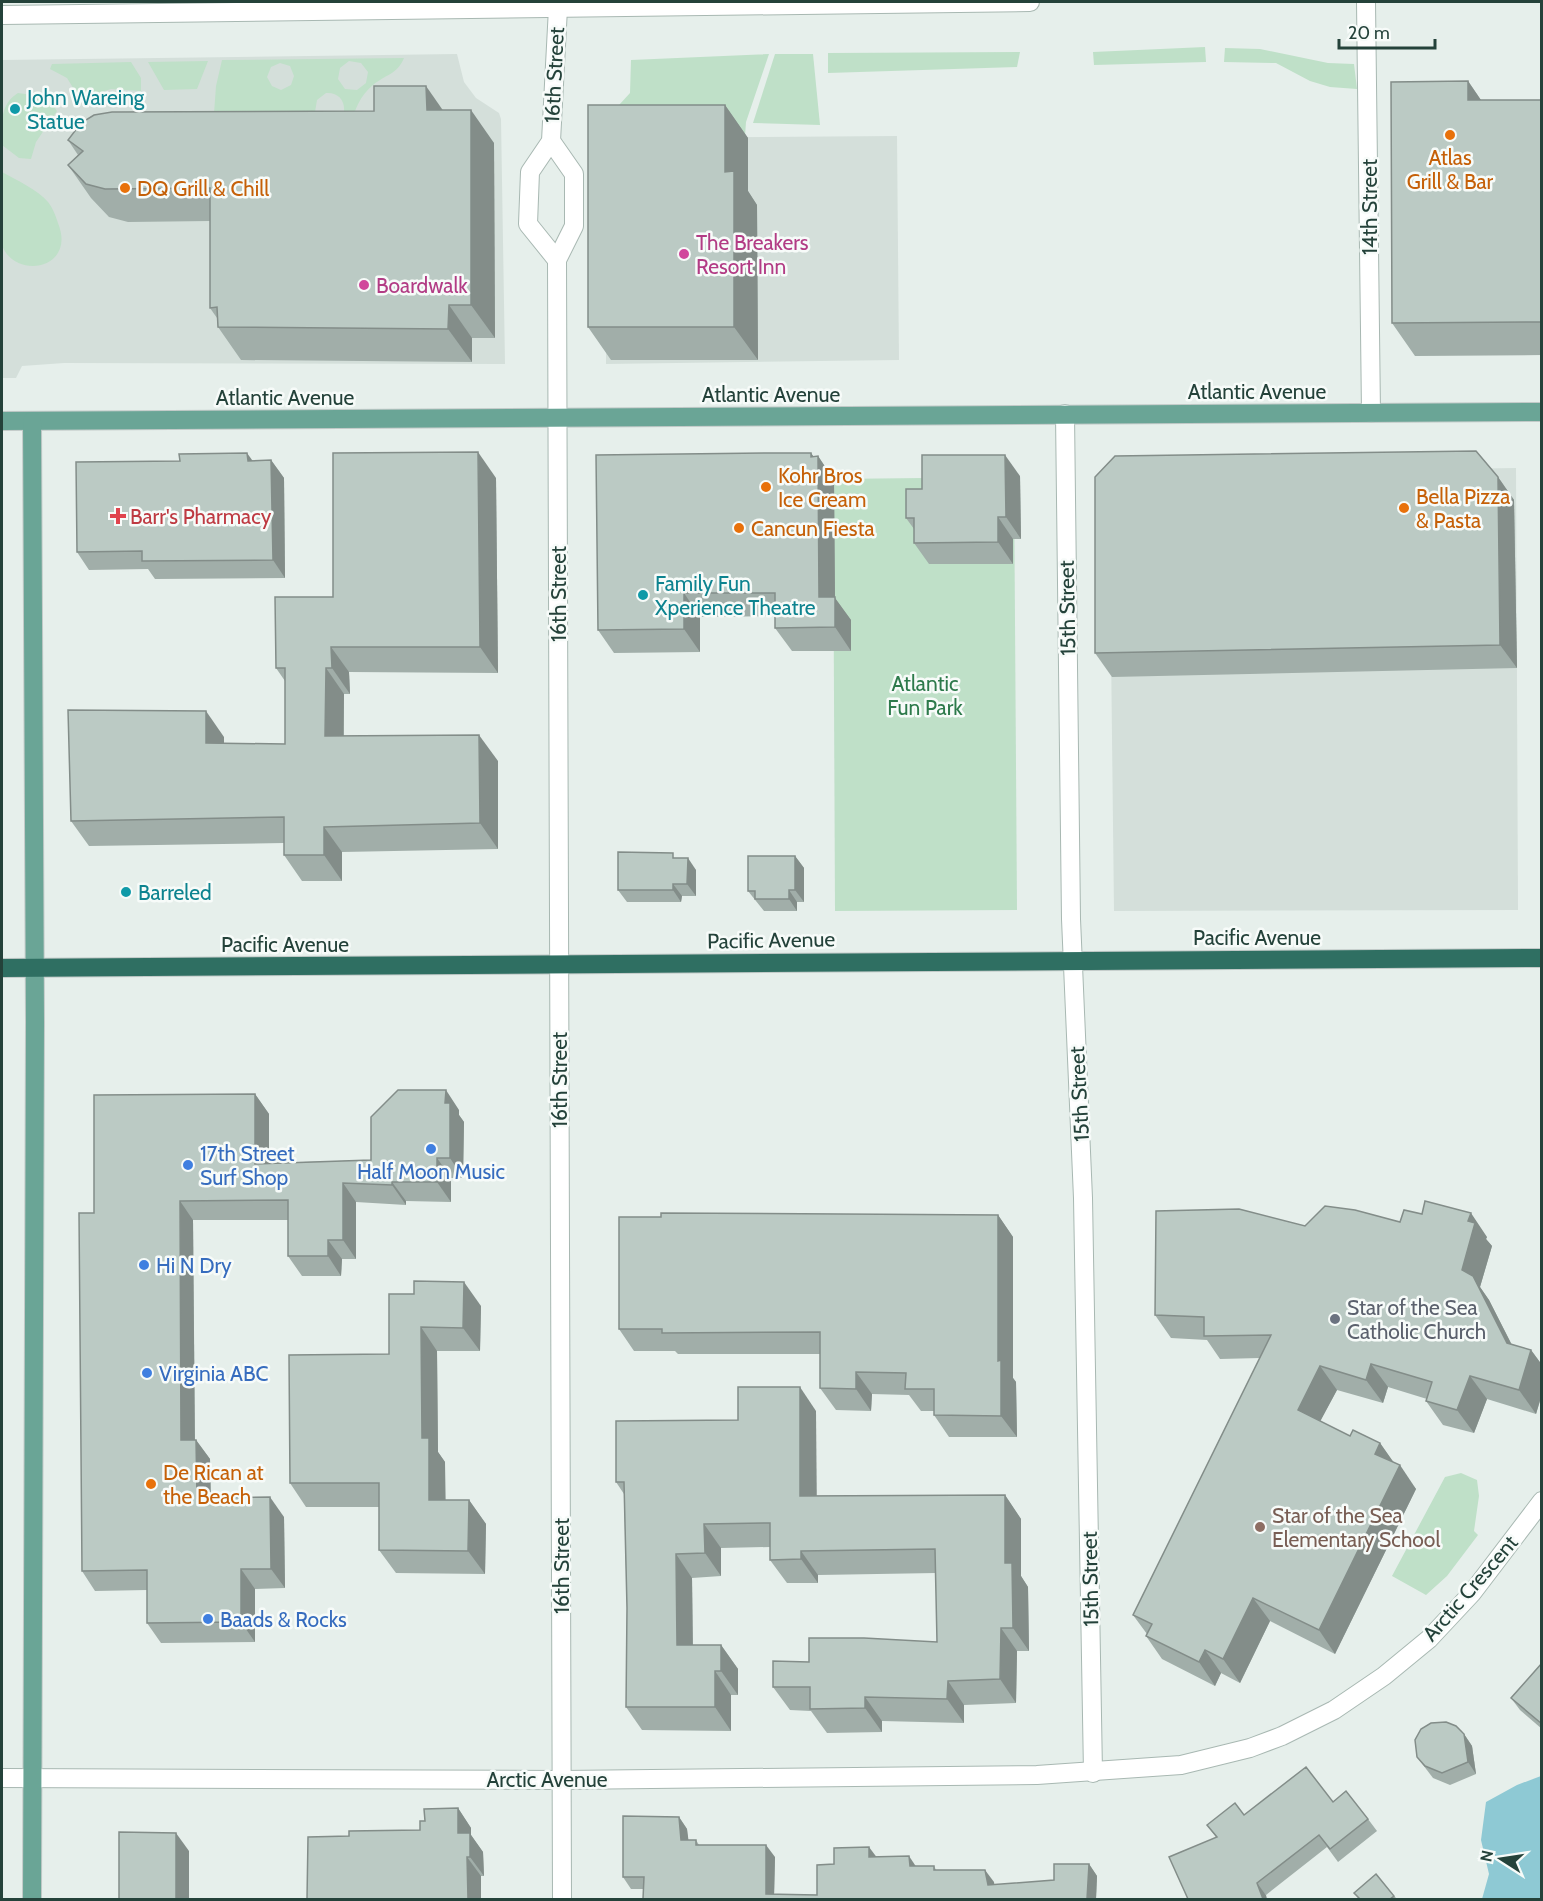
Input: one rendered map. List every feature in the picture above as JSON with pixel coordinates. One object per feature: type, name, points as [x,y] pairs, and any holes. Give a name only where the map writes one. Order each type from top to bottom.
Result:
[{"type":"highway","name":"Pacific Avenue","points":[[2,968],[1542,958]]},
{"type":"main road","name":"Atlantic Avenue","points":[[2,421],[1542,412]]},
{"type":"main road","points":[[32,421],[35,968],[32,1899]]},
{"type":"street","points":[[2,15],[1030,2]]},
{"type":"street","name":"14th Street","points":[[1366,2],[1371,413]]},
{"type":"street","name":"16th Street","points":[[557,260],[528,224],[530,172],[551,141],[558,8]]},
{"type":"street","name":"16th Street","points":[[551,141],[574,174],[574,226],[557,260],[562,1899]]},
{"type":"street","name":"15th Street","points":[[1065,414],[1072,961],[1084,1209],[1093,1773]]},
{"type":"street","name":"Arctic Crescent","points":[[1093,1773],[1147,1769],[1210,1759],[1282,1736],[1334,1710],[1384,1676],[1429,1639],[1472,1593],[1542,1501]]},
{"type":"street","name":"Arctic Avenue","points":[[2,1778],[562,1780],[1093,1773]]},
{"type":"shaded area","points":[[457,54],[464,82],[476,98],[499,113],[501,119],[505,364],[64,363],[22,366],[16,378],[2,378],[2,60]]},
{"type":"shaded area","points":[[897,136],[899,360],[606,364],[606,138]]},
{"type":"shaded area","points":[[1516,468],[1518,910],[1114,911],[1109,474]]},
{"type":"green space","points":[[1205,47],[1206,62],[1094,65],[1093,52]]},
{"type":"green space","points":[[1225,48],[1260,49],[1328,63],[1354,64],[1357,89],[1330,87],[1310,81],[1276,63],[1224,62]]},
{"type":"green space","points":[[1020,52],[1017,67],[828,73],[828,53]]},
{"type":"green space","points":[[769,54],[746,122],[745,136],[619,105],[630,93],[631,60]]},
{"type":"green space","points":[[775,54],[813,54],[820,125],[753,123]]},
{"type":"green space","points":[[404,58],[395,71],[378,81],[364,94],[351,126],[213,127],[216,86],[222,60]],"holes":[[[349,61],[361,63],[368,72],[366,83],[357,90],[345,89],[338,79],[340,68]],[[280,63],[290,66],[294,76],[291,85],[281,90],[272,86],[267,77],[271,67]],[[326,93],[339,96],[344,107],[343,116],[315,112],[317,100]]]},
{"type":"green space","points":[[208,61],[197,89],[164,90],[148,62]]},
{"type":"green space","points":[[131,62],[141,78],[141,91],[111,89],[80,99],[67,78],[50,69],[52,64]]},
{"type":"green space","points":[[18,93],[47,97],[57,111],[36,142],[31,159],[19,158],[2,145],[3,115],[8,103]]},
{"type":"green space","points":[[2,172],[26,185],[48,202],[58,223],[62,239],[59,251],[52,260],[42,265],[30,266],[18,263],[9,256],[2,245]]},
{"type":"green space","name":"Atlantic Fun Park","points":[[1014,477],[1017,910],[835,911],[833,479]]},
{"type":"green space","points":[[1461,1473],[1477,1480],[1479,1496],[1474,1531],[1478,1535],[1447,1576],[1426,1595],[1392,1576],[1445,1477]]},
{"type":"water","points":[[1541,1776],[1541,1899],[1482,1899],[1489,1874],[1481,1840],[1486,1802],[1517,1785]]},
{"type":"building","points":[[1468,81],[1468,100],[1542,100],[1542,322],[1392,323],[1391,82]]},
{"type":"building","name":"Boardwalk","points":[[374,86],[426,86],[427,110],[471,110],[471,305],[449,305],[448,329],[218,327],[217,307],[210,308],[210,188],[105,189],[86,184],[68,165],[83,151],[68,140],[81,123],[94,115],[112,112],[374,111]]},
{"type":"building","name":"The Breakers Resort Inn","points":[[588,105],[725,105],[725,172],[734,171],[734,327],[588,327]]},
{"type":"building","points":[[1476,451],[1498,477],[1500,645],[1095,653],[1095,477],[1115,456]]},
{"type":"building","points":[[478,452],[480,647],[331,647],[332,668],[326,668],[325,736],[479,735],[480,823],[324,827],[324,855],[284,855],[284,817],[71,821],[68,710],[206,711],[206,743],[285,744],[285,668],[276,668],[275,597],[333,597],[333,453]]},
{"type":"building","points":[[247,453],[248,461],[271,460],[273,560],[142,561],[142,551],[77,552],[76,462],[180,461],[179,454]]},
{"type":"building","points":[[811,453],[811,457],[818,456],[819,597],[835,597],[835,627],[775,628],[775,593],[684,593],[684,629],[598,630],[596,455]]},
{"type":"building","points":[[922,455],[1005,455],[1006,517],[998,517],[998,542],[914,543],[914,518],[906,518],[906,489],[922,489]]},
{"type":"building","points":[[618,852],[673,853],[673,858],[688,858],[687,884],[673,884],[673,890],[618,890]]},
{"type":"building","points":[[748,856],[795,856],[795,890],[789,890],[789,899],[755,899],[755,891],[748,891]]},
{"type":"building","points":[[398,1090],[446,1090],[445,1103],[450,1103],[450,1158],[437,1158],[437,1182],[392,1182],[392,1185],[343,1183],[343,1240],[328,1240],[328,1256],[288,1256],[288,1200],[180,1201],[181,1440],[196,1440],[197,1498],[270,1497],[271,1569],[241,1569],[241,1622],[147,1623],[147,1570],[82,1571],[79,1213],[94,1213],[94,1095],[255,1094],[255,1164],[371,1160],[371,1117]]},
{"type":"building","points":[[1425,1201],[1471,1213],[1468,1221],[1475,1223],[1462,1270],[1473,1276],[1507,1343],[1531,1350],[1519,1390],[1470,1376],[1457,1410],[1426,1401],[1432,1382],[1371,1364],[1366,1380],[1320,1366],[1298,1410],[1350,1436],[1353,1430],[1380,1443],[1375,1454],[1400,1465],[1319,1630],[1253,1598],[1223,1659],[1205,1650],[1199,1662],[1146,1636],[1152,1624],[1133,1615],[1271,1335],[1204,1336],[1204,1317],[1155,1315],[1156,1211],[1239,1209],[1305,1226],[1325,1206],[1355,1210],[1400,1222],[1404,1210],[1422,1214]]},
{"type":"building","points":[[661,1213],[998,1215],[998,1361],[1001,1360],[1001,1416],[934,1415],[934,1389],[905,1389],[906,1373],[856,1372],[856,1389],[820,1388],[820,1332],[662,1333],[662,1329],[619,1329],[619,1217],[661,1217]]},
{"type":"building","points":[[414,1281],[464,1282],[463,1328],[421,1327],[422,1438],[429,1438],[429,1500],[469,1500],[468,1551],[379,1550],[379,1483],[290,1483],[289,1355],[389,1354],[389,1294],[414,1294]]},
{"type":"building","points":[[738,1387],[800,1387],[800,1496],[1005,1495],[1005,1563],[1012,1563],[1013,1628],[1001,1628],[1000,1679],[948,1681],[947,1699],[865,1697],[865,1708],[810,1709],[810,1687],[773,1687],[773,1661],[809,1662],[809,1638],[937,1642],[935,1549],[801,1551],[801,1559],[770,1560],[770,1523],[704,1524],[705,1553],[676,1554],[677,1645],[721,1645],[721,1671],[715,1671],[715,1707],[626,1707],[627,1608],[624,1482],[616,1482],[616,1421],[738,1420]]},
{"type":"building","points":[[1542,1663],[1542,1724],[1511,1698]]},
{"type":"building","points":[[1446,1722],[1456,1726],[1464,1734],[1468,1762],[1442,1773],[1425,1766],[1417,1757],[1415,1740],[1421,1729],[1431,1723]]},
{"type":"building","points":[[1306,1767],[1333,1802],[1346,1791],[1368,1819],[1330,1849],[1319,1835],[1257,1883],[1263,1899],[1188,1899],[1169,1857],[1217,1837],[1207,1825],[1235,1803],[1244,1815]]},
{"type":"building","points":[[458,1808],[458,1833],[470,1833],[470,1857],[467,1857],[468,1899],[307,1899],[308,1837],[349,1836],[349,1831],[420,1830],[420,1821],[425,1821],[424,1809]]},
{"type":"building","points":[[623,1816],[679,1817],[681,1840],[696,1840],[696,1845],[766,1845],[766,1894],[817,1895],[817,1865],[834,1864],[834,1848],[869,1847],[869,1857],[909,1856],[910,1866],[934,1866],[934,1870],[985,1870],[988,1885],[1054,1880],[1054,1864],[1089,1864],[1087,1899],[643,1899],[644,1877],[623,1877]]},
{"type":"building","points":[[119,1832],[176,1833],[176,1899],[119,1899]]},
{"type":"building","points":[[1376,1874],[1394,1896],[1390,1899],[1360,1899],[1354,1893]]},
{"type":"place","name":"John Wareing Statue","points":[[15,109]]},
{"type":"place","name":"Atlas Grill & Bar","points":[[1450,135]]},
{"type":"place","name":"DQ Grill & Chill","points":[[125,188]]},
{"type":"place","name":"The Breakers Resort Inn","points":[[684,254]]},
{"type":"place","name":"Boardwalk","points":[[364,285]]},
{"type":"place","name":"Kohr Bros Ice Cream","points":[[766,487]]},
{"type":"place","name":"Bella Pizza & Pasta","points":[[1404,508]]},
{"type":"place","name":"Barr's Pharmacy","points":[[118,516]]},
{"type":"place","name":"Cancun Fiesta","points":[[739,528]]},
{"type":"place","name":"Family Fun Xperience Theatre","points":[[643,595]]},
{"type":"place","name":"Barreled","points":[[126,892]]},
{"type":"place","name":"Half Moon Music","points":[[431,1149]]},
{"type":"place","name":"17th Street Surf Shop","points":[[188,1165]]},
{"type":"place","name":"Hi N Dry","points":[[144,1265]]},
{"type":"place","name":"Star of the Sea Catholic Church","points":[[1335,1319]]},
{"type":"place","name":"Virginia ABC","points":[[147,1373]]},
{"type":"place","name":"De Rican at the Beach","points":[[151,1484]]},
{"type":"place","name":"Star of the Sea Elementary School","points":[[1260,1527]]},
{"type":"place","name":"Baads & Rocks","points":[[208,1619]]}]
